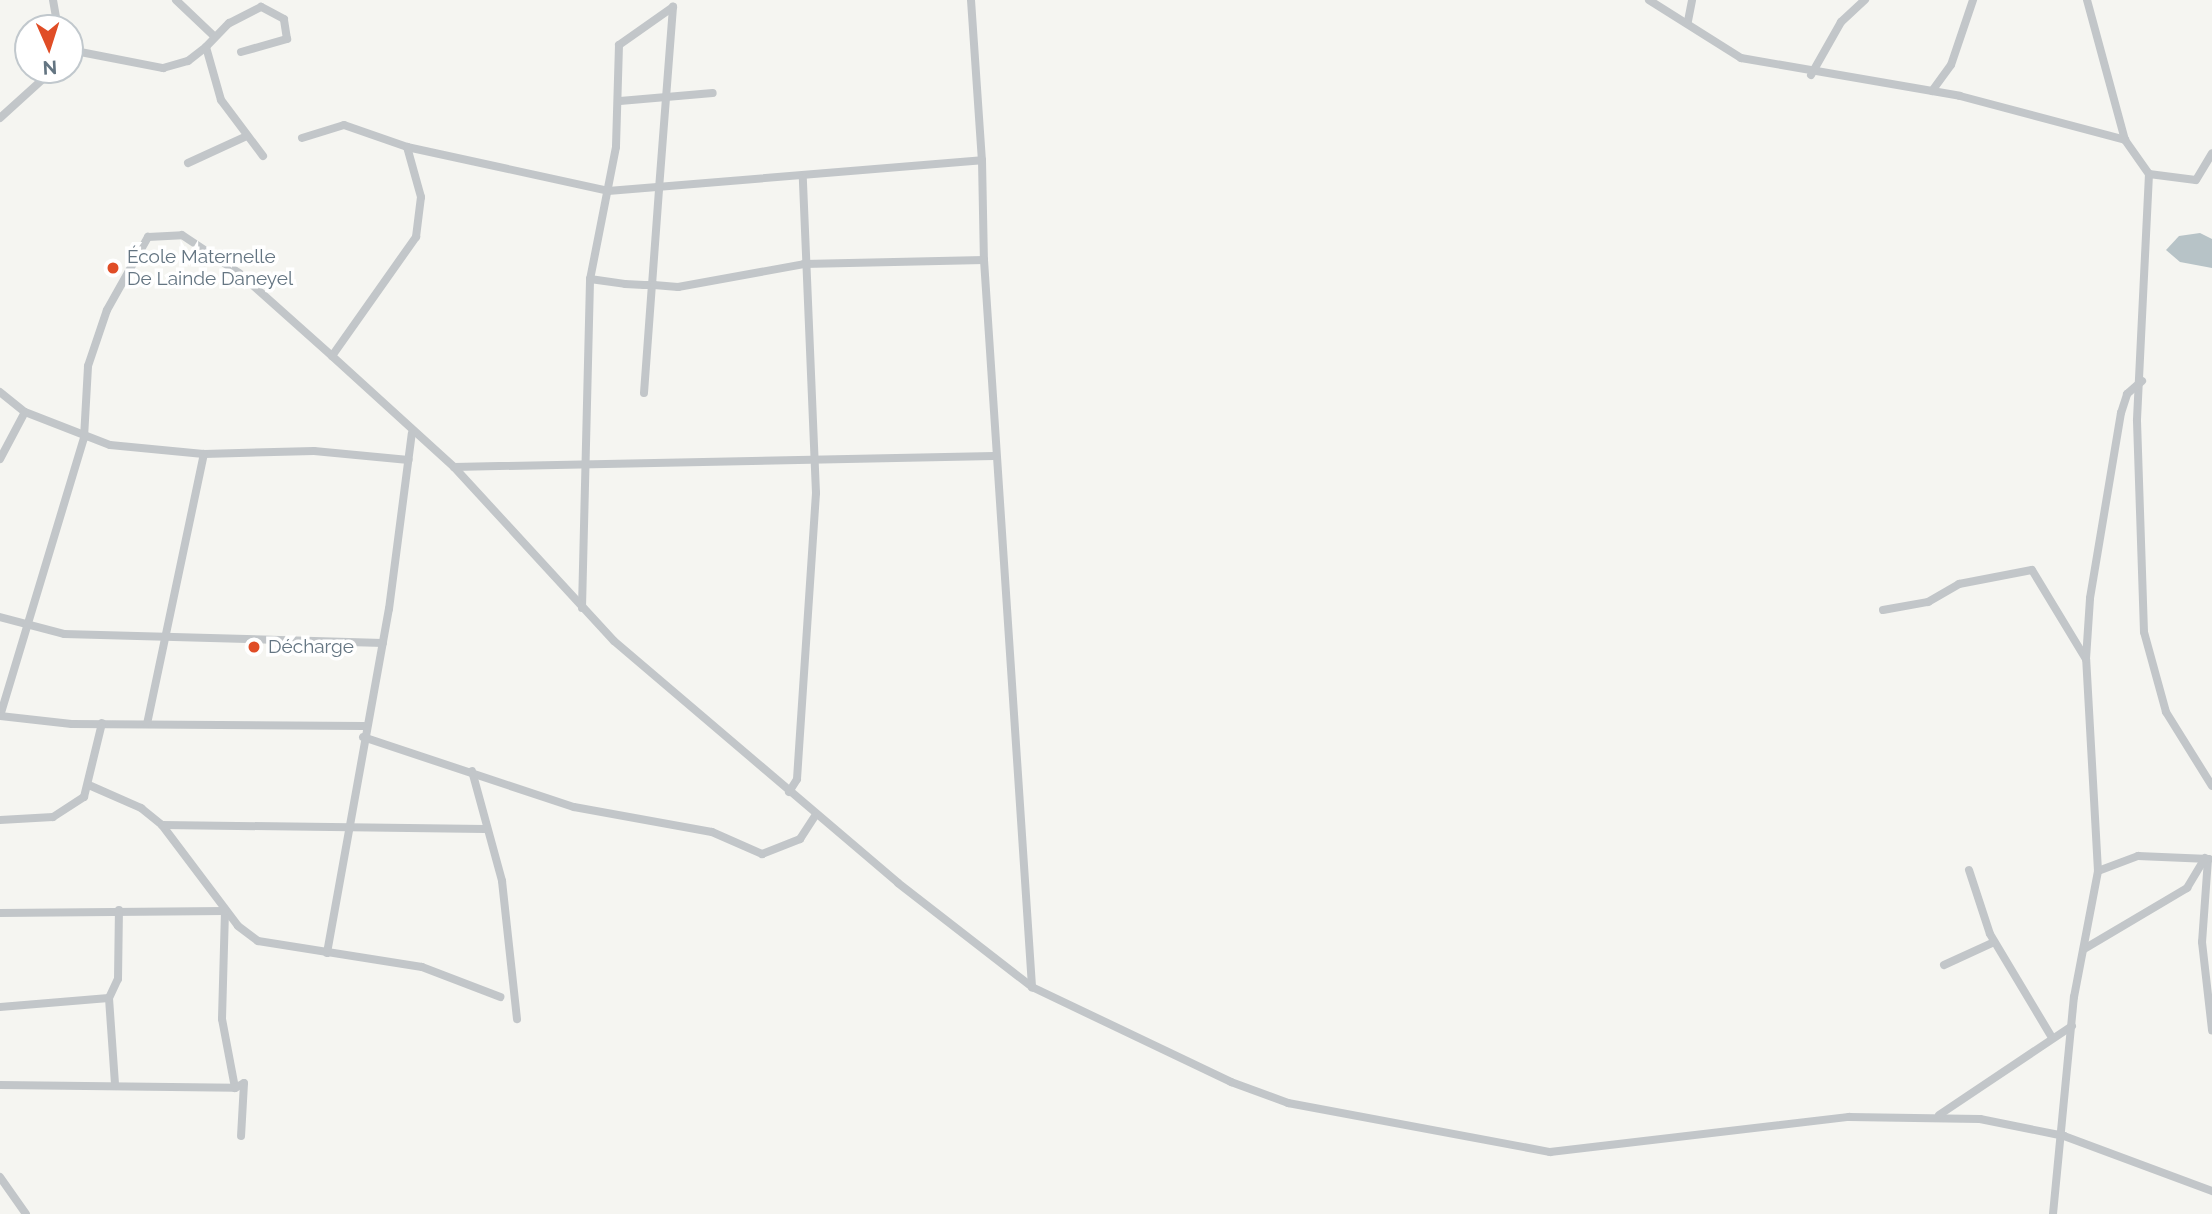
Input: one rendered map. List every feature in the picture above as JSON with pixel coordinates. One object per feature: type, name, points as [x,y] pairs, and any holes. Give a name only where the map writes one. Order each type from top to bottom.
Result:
[{"type":"street","points":[[176,0],[214,36]]},
{"type":"street","points":[[971,0],[982,160],[994,456],[1018,730],[1032,987]]},
{"type":"street","points":[[1649,0],[1688,21],[1741,58],[1811,75],[1932,91],[2125,140],[2141,155],[2149,174],[2138,331],[2142,381],[2137,543],[2144,632],[2166,712],[2212,786]]},
{"type":"street","points":[[1688,21],[1692,0]]},
{"type":"street","points":[[1811,75],[1841,22],[1865,0]]},
{"type":"street","points":[[1932,91],[1951,65],[1972,0]]},
{"type":"street","points":[[2087,0],[2125,140]]},
{"type":"street","points":[[84,53],[163,68],[188,61],[206,47],[214,36],[261,7],[284,19],[287,39],[241,52]]},
{"type":"street","points":[[582,608],[582,463],[590,279],[608,191],[620,100],[619,45],[673,7],[643,393]]},
{"type":"street","points":[[206,47],[213,84],[263,156]]},
{"type":"street","points":[[0,118],[38,84]]},
{"type":"street","points":[[620,100],[666,99],[713,93]]},
{"type":"street","points":[[302,138],[344,125],[407,148],[608,191],[803,178],[982,160]]},
{"type":"street","points":[[188,163],[247,136]]},
{"type":"street","points":[[332,356],[416,237],[421,197],[407,148]]},
{"type":"street","points":[[2149,174],[2196,180],[2212,153]]},
{"type":"street","points":[[789,792],[797,779],[809,637],[816,460],[804,264],[803,178]]},
{"type":"street","points":[[363,726],[102,723],[0,716],[84,438],[88,366],[107,310],[148,237],[182,235],[206,250],[332,356],[412,433],[454,467],[582,608],[815,816],[1032,987],[1288,1103],[1443,1129],[1525,1150],[1645,1144],[1849,1117],[1939,1115],[2064,1136],[2212,1191]]},
{"type":"street","points":[[590,279],[678,287],[804,264],[984,260]]},
{"type":"street","points":[[2053,1214],[2064,1136],[2071,1026],[2098,871],[2085,659],[2121,413],[2127,394],[2142,381]]},
{"type":"street","points":[[0,392],[25,412],[84,438],[204,454],[314,451],[409,460]]},
{"type":"street","points":[[0,458],[25,412]]},
{"type":"street","points":[[327,953],[352,831],[363,726],[383,643],[412,433]]},
{"type":"street","points":[[147,724],[161,638],[204,454]]},
{"type":"street","points":[[454,467],[994,456]]},
{"type":"street","points":[[1883,610],[1928,602],[1959,584],[2032,570],[2085,659]]},
{"type":"street","points":[[0,617],[25,627],[161,638],[383,643]]},
{"type":"street","points":[[0,820],[53,817],[91,786],[102,723]]},
{"type":"street","points":[[363,737],[574,807],[712,832],[762,854],[800,839],[815,816]]},
{"type":"street","points":[[472,771],[485,829],[502,881],[517,1019]]},
{"type":"street","points":[[91,786],[141,808],[162,825],[225,911],[258,942],[422,967],[500,998]]},
{"type":"street","points":[[162,825],[292,822],[352,831],[485,829]]},
{"type":"street","points":[[2098,871],[2138,856],[2208,859]]},
{"type":"street","points":[[2084,949],[2188,888],[2208,859]]},
{"type":"street","points":[[2208,859],[2202,942],[2212,1030]]},
{"type":"street","points":[[1969,870],[1994,942],[2051,1036]]},
{"type":"street","points":[[115,1084],[110,998],[118,979],[120,910]]},
{"type":"street","points":[[0,913],[225,911]]},
{"type":"street","points":[[225,911],[222,1019],[235,1088]]},
{"type":"street","points":[[1944,965],[1994,942]]},
{"type":"street","points":[[0,1007],[110,998]]},
{"type":"street","points":[[1939,1115],[2005,1075],[2051,1036],[2071,1026]]},
{"type":"street","points":[[0,1085],[115,1084],[235,1088],[244,1083],[241,1136]]},
{"type":"street","points":[[0,1177],[26,1214]]},
{"type":"shaded area","points":[[2200,233],[2212,239],[2212,268],[2180,262],[2166,250],[2179,236]]},
{"type":"place","name":"École Maternelle De Lainde Daneyel","points":[[113,268]]},
{"type":"place","name":"Décharge","points":[[254,647]]}]
